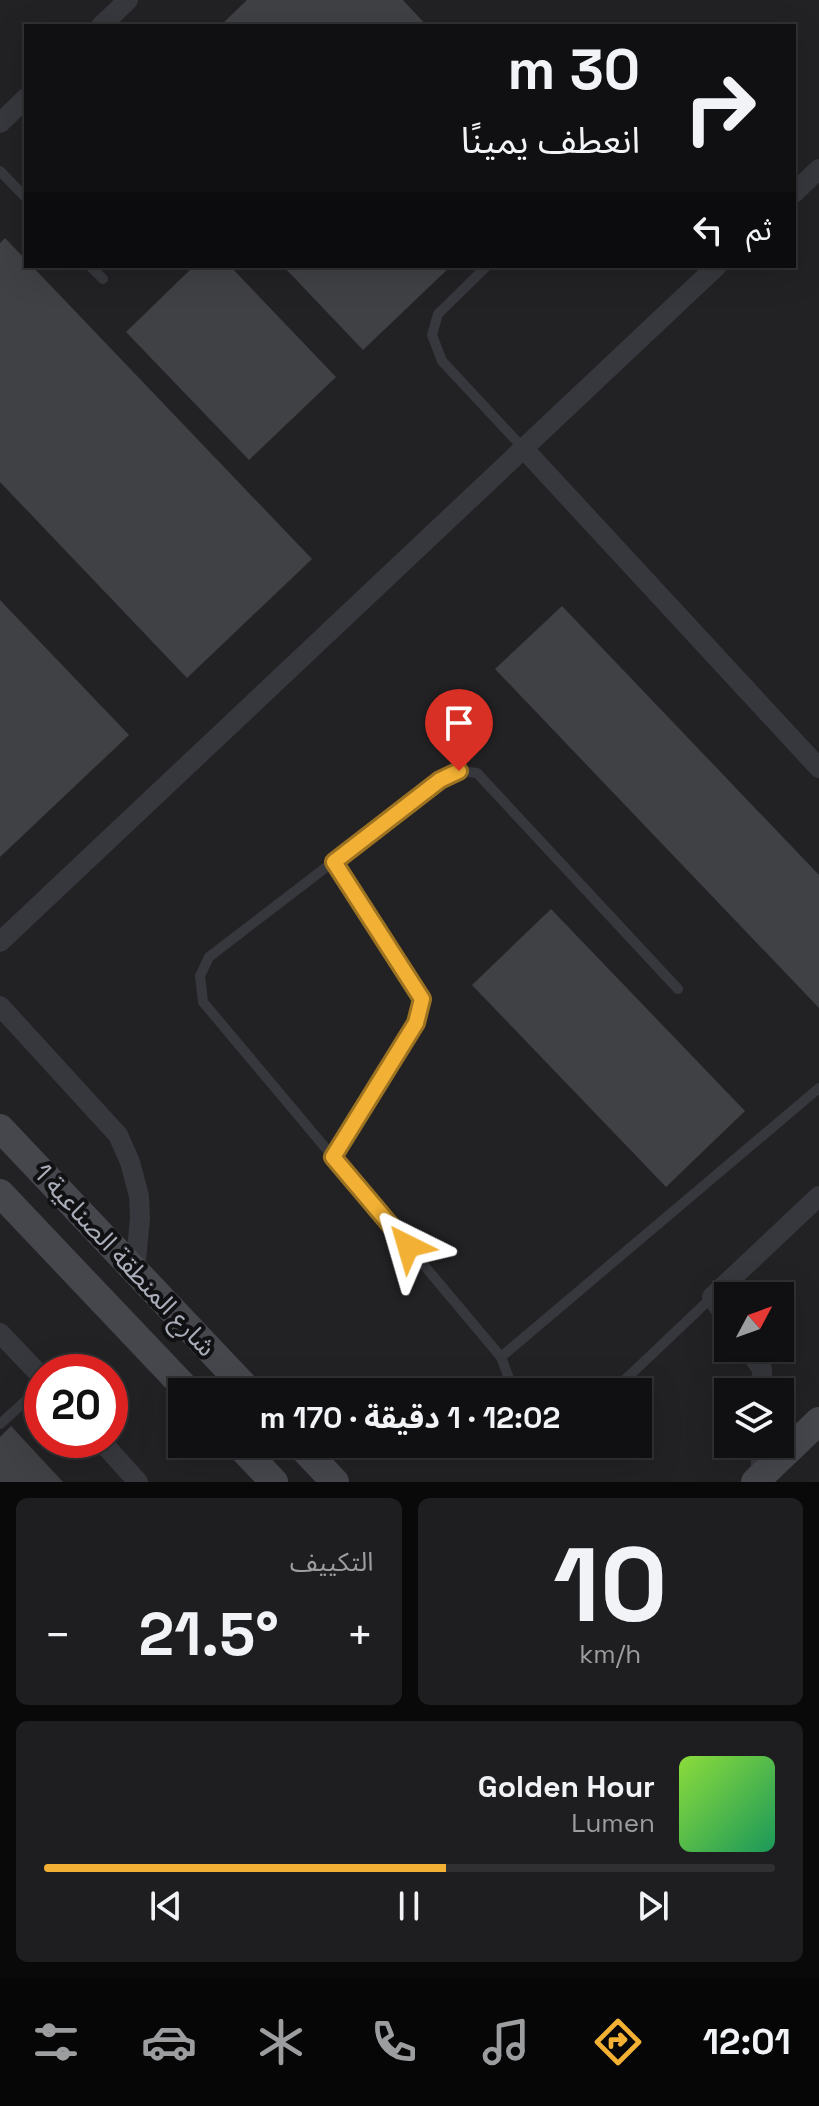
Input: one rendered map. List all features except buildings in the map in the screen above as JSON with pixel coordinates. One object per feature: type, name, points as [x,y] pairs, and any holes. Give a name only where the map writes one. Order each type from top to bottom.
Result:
[{"type":"street","points":[[0,123],[24,100]]},
{"type":"street","points":[[796,191],[819,169]]},
{"type":"street","points":[[0,942],[715,268]]},
{"type":"street","points":[[524,449],[819,768]]},
{"type":"street","points":[[0,1006],[118,1135],[130,1162],[139,1196],[135,1271]]},
{"type":"street","name":"شارع المنطقة الصناعية 1","points":[[0,1128],[237,1378]]},
{"type":"street","name":"شارع المنطقة الصناعية 1","points":[[0,1193],[176,1378]]},
{"type":"street","points":[[714,1300],[712,1297],[819,1196]]},
{"type":"street","points":[[0,1333],[24,1358]]},
{"type":"street","points":[[758,1480],[819,1421]]},
{"type":"street","points":[[116,1458],[138,1482]]},
{"type":"street","points":[[251,1458],[274,1482]]},
{"type":"street","points":[[312,1458],[335,1482]]},
{"type":"street","points":[[758,1480],[760,1458]]},
{"type":"lane","points":[[0,171],[24,196]]},
{"type":"lane","points":[[92,268],[103,279]]},
{"type":"lane","points":[[485,268],[438,314],[432,335],[442,361],[524,449]]},
{"type":"lane","points":[[509,1378],[501,1357],[203,1002],[200,976],[209,957],[440,780],[459,771],[477,773],[678,989]]},
{"type":"lane","points":[[333,1157],[416,1023],[422,999],[334,862]]},
{"type":"lane","points":[[501,1357],[816,1096]]},
{"type":"lane","points":[[627,1378],[712,1297]]},
{"type":"lane","points":[[0,1424],[24,1402]]},
{"type":"shaded area","points":[[0,0],[819,0],[819,1482],[0,1482]]},
{"type":"route","points":[[408,1246],[333,1157],[416,1023],[422,999],[334,862],[440,780],[459,771]]}]
